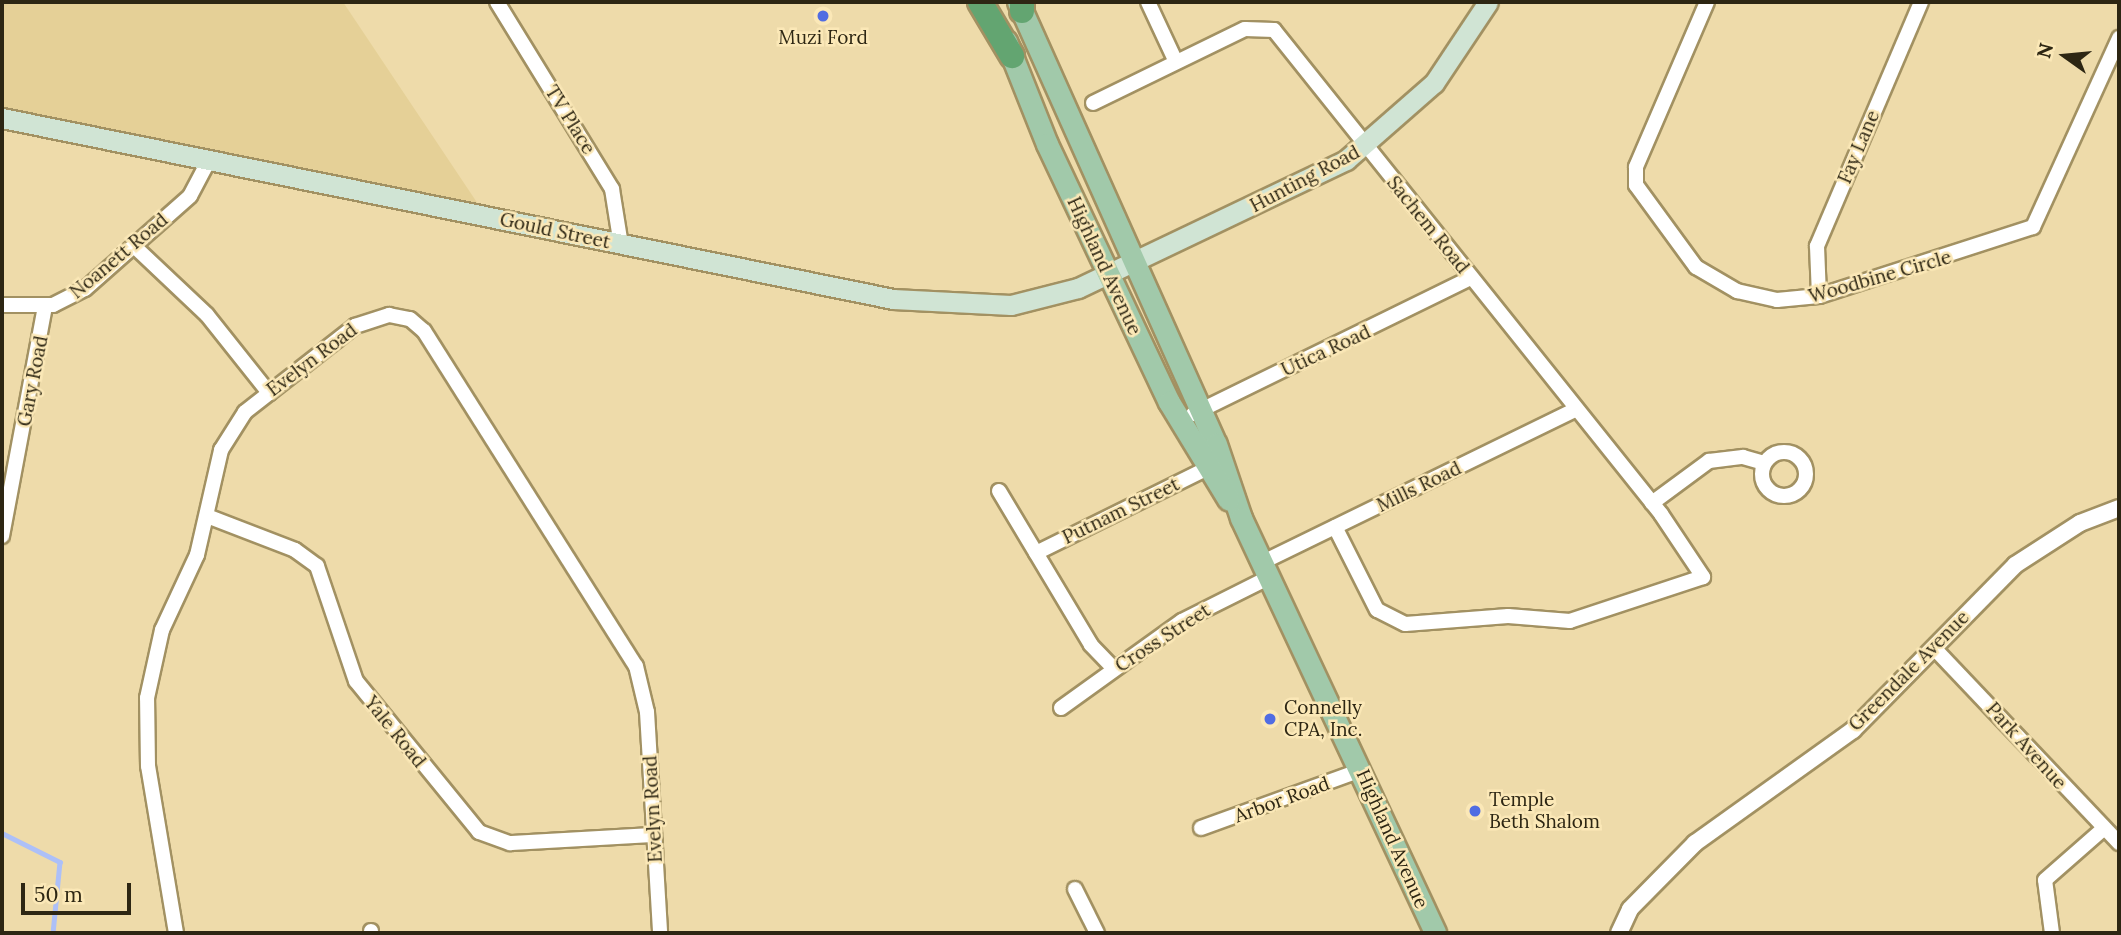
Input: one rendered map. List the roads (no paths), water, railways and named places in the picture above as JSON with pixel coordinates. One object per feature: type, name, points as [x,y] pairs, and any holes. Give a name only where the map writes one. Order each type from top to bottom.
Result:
[{"type":"highway","points":[[980,2],[1012,56]]},
{"type":"main road","name":"Highland Avenue","points":[[993,2],[1012,56],[1108,275],[1178,421],[1206,469],[1241,518]]},
{"type":"main road","name":"Hunting Road","points":[[1108,275],[1366,146],[1444,71],[1488,2]]},
{"type":"main road","name":"Highland Avenue","points":[[1021,5],[1200,411],[1241,518],[1435,933]]},
{"type":"main road","name":"Gould Street","points":[[2,118],[621,245],[949,306],[1036,302],[1108,275]]},
{"type":"street","name":"TV Place","points":[[497,2],[612,189],[621,215],[621,245]]},
{"type":"street","points":[[1148,2],[1176,62]]},
{"type":"street","name":"Woodbine Circle","points":[[1707,2],[1636,167],[1638,192],[1688,259],[1716,281],[1767,298],[1819,296],[2033,227],[2119,38]]},
{"type":"street","name":"Fay Lane","points":[[1819,296],[1817,246],[1921,2]]},
{"type":"street","name":"Sachem Road","points":[[1093,103],[1245,29],[1274,30],[1652,503],[1703,577],[1570,621],[1508,616],[1405,624],[1377,610],[1335,527]]},
{"type":"street","name":"Noanett Road","points":[[2,305],[45,307],[85,289],[196,189],[209,160]]},
{"type":"street","points":[[134,246],[207,315],[269,393]]},
{"type":"street","name":"Utica Road","points":[[1178,421],[1471,278]]},
{"type":"street","name":"Gary Road","points":[[2,537],[5,504],[45,307]]},
{"type":"street","name":"Evelyn Road","points":[[176,933],[146,712],[160,636],[193,565],[229,430],[269,393],[368,319],[397,315],[420,326],[636,666],[647,712],[660,933]]},
{"type":"street","name":"Mills Road","points":[[1266,570],[1335,527],[1575,410]]},
{"type":"street","points":[[1652,503],[1709,461],[1743,457],[1764,463]]},
{"type":"street","name":"Putnam Street","points":[[1036,553],[1206,469]]},
{"type":"street","points":[[999,491],[1091,645],[1114,669]]},
{"type":"street","name":"Greendale Avenue","points":[[1619,933],[1630,909],[1695,843],[1853,730],[2015,565],[2080,523],[2119,508]]},
{"type":"street","name":"Yale Road","points":[[207,516],[295,550],[317,566],[356,681],[479,832],[518,844],[654,835]]},
{"type":"street","name":"Cross Street","points":[[1061,708],[1182,621],[1266,570]]},
{"type":"street","name":"Park Avenue","points":[[1934,648],[2119,843]]},
{"type":"street","name":"Arbor Road","points":[[1202,828],[1361,770]]},
{"type":"street","points":[[2052,933],[2045,880],[2103,829]]},
{"type":"street","points":[[1075,889],[1097,933]]},
{"type":"waterway","points":[[2,833],[60,862],[53,933]]},
{"type":"place","name":"Muzi Ford","points":[[823,16]]},
{"type":"place","name":"Connelly CPA, Inc.","points":[[1270,719]]},
{"type":"place","name":"Temple Beth Shalom","points":[[1475,811]]}]
